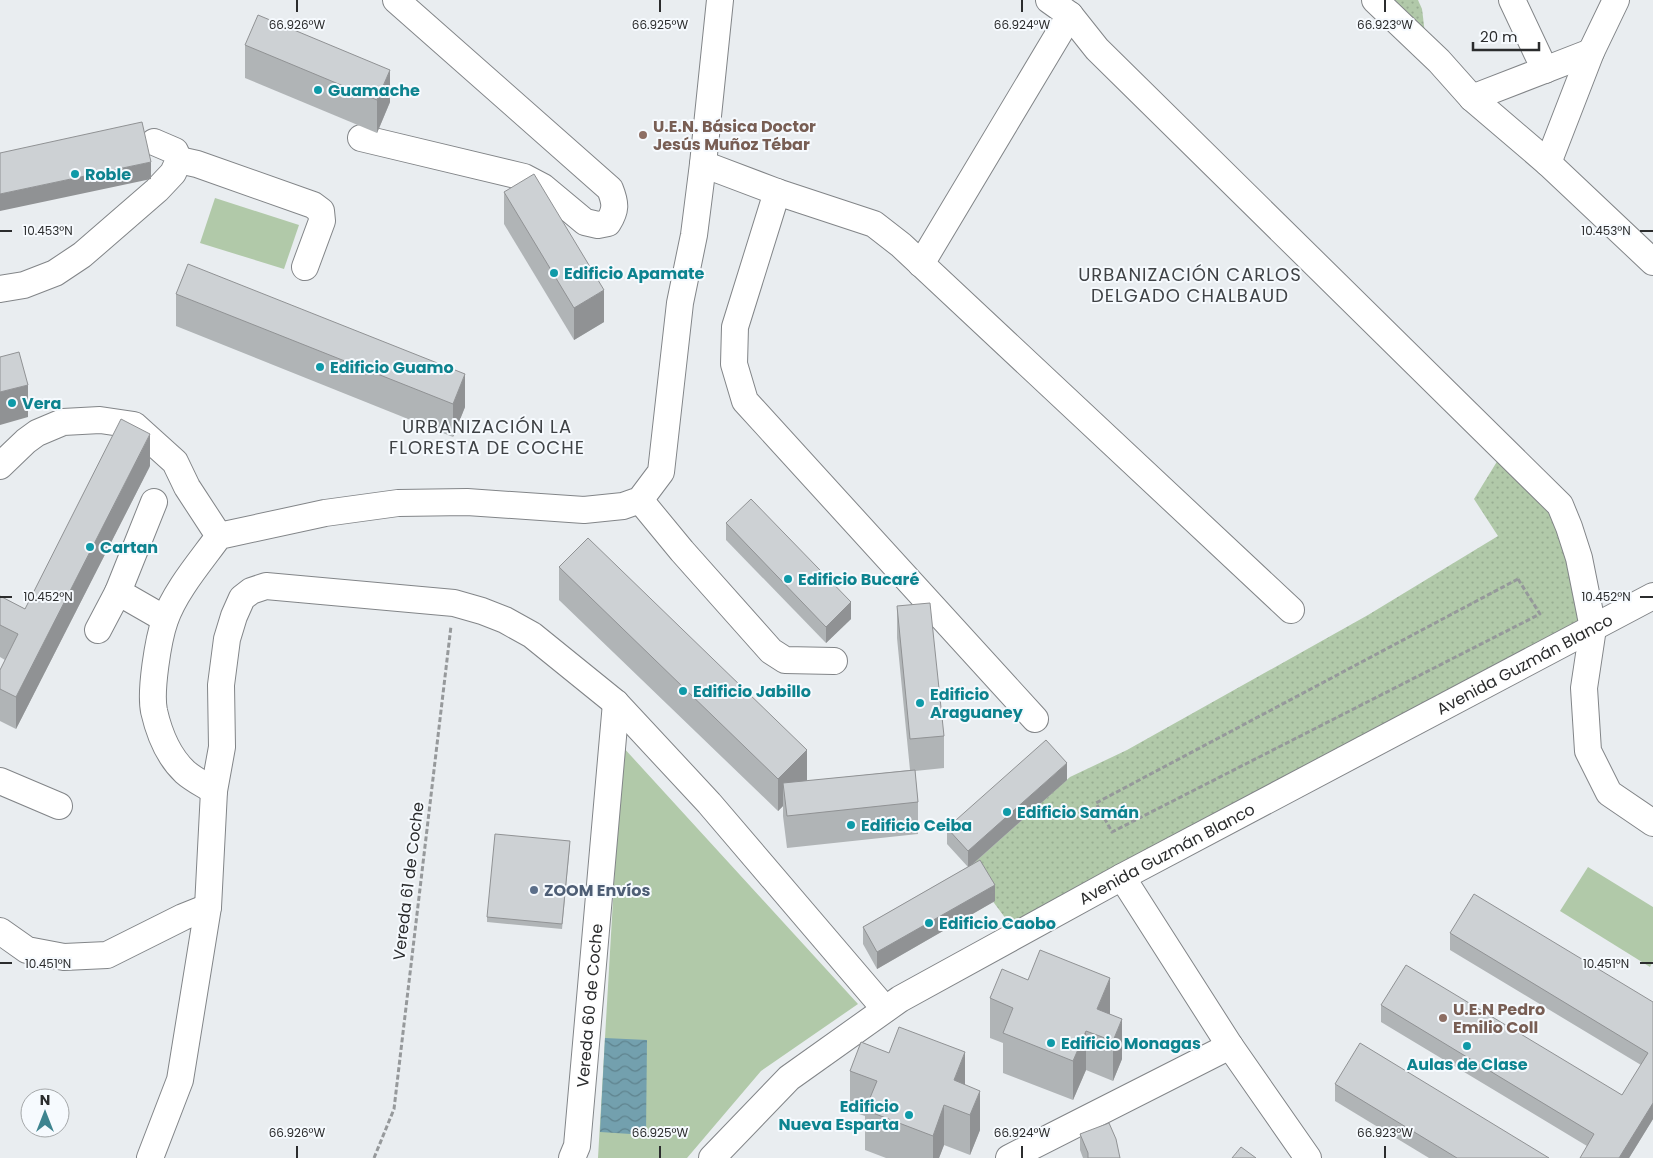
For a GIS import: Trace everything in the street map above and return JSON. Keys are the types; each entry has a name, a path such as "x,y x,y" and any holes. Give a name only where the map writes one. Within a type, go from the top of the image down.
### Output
{"street":[{"path":"361,138 524,177 543,187 585,222 598,225 608,223 614,212 613,198 610,190 396,0"},
{"path":"214,791 186,773 173,758 163,737 154,710 156,662 165,619 179,593 219,536 325,513 398,503 467,502 584,510 623,506 640,500 661,472 680,303 694,234 703,164 720,0"},
{"path":"1375,0 1439,61 1472,98 1548,163 1653,262"},
{"path":"1512,0 1545,70"},
{"path":"1548,163 1591,52 1616,0"},
{"path":"921,264 1059,7 1097,49 1560,505 1579,558 1593,628 1584,688 1588,750 1609,793 1653,823"},
{"path":"1472,98 1591,52"},
{"path":"0,289 24,285 55,273 82,255 157,190 173,173 179,160 175,151 154,142"},
{"path":"179,160 197,164 313,205 321,211 322,221 305,268"},
{"path":"703,164 777,192 874,224 901,245 1291,610"},
{"path":"777,192 735,327 734,364 746,401 1035,719"},
{"path":"0,466 37,433 63,422 100,420 134,425 175,462 187,487 219,536"},
{"path":"640,500 682,551 771,651 785,660 834,661"},
{"path":"98,630 118,592 154,502"},
{"path":"150,1158 180,1080 208,907 214,791 222,747 221,685 224,661 234,616 242,598 251,591 266,586 454,603 505,620 532,635 616,703 709,802 885,1009"},
{"path":"118,592 165,619"},
{"name":"Avenida Guzmán Blanco","path":"712,1158 789,1078 900,999 1122,877 1653,596"},
{"name":"Vereda 60 de Coche","path":"572,1158 578,1136 616,703"},
{"path":"0,781 59,806"},
{"path":"1122,877 1230,1046 1308,1158"},
{"path":"0,931 27,950 64,957 107,954 208,907"},
{"path":"1009,1158 1230,1046"}],"path":[{"path":"1518,579 1540,614 1112,832 1096,803 1518,579"},
{"name":"Vereda 61 de Coche","path":"374,1158 394,1109 454,603"}],"green space":[{"path":"1375,0 1418,0 1422,9 1427,50"},
{"path":"215,198 299,225 284,269 200,243"},
{"path":"1501,455 1558,514 1584,628 1012,927 968,868 1070,777 1127,750 1368,615 1498,536 1474,499"},
{"path":"622,746 858,1004 761,1071 687,1158 598,1158"},
{"path":"1588,867 1653,907 1653,961 1650,967 1560,911"}],"water":[{"path":"605,1038 647,1040 646,1135 600,1132"}],"building":[{"path":"258,15 390,70 377,100 245,45"},
{"path":"142,122 151,162 0,194 0,153"},
{"path":"534,174 604,290 574,308 504,192"},
{"path":"188,264 465,374 453,404 176,294"},
{"path":"19,352 28,385 0,392 0,357"},
{"path":"121,419 150,434 16,697 0,689 0,670 18,634 0,625 0,596 25,609"},
{"name":"Edificio Bucaré","path":"751,499 851,602 826,627 726,523"},
{"path":"588,538 807,750 778,779 559,567"},
{"name":"Edificio Araguaney","path":"930,603 944,736 910,739 897,606"},
{"path":"1046,740 1067,763 968,851 947,828"},
{"path":"915,770 918,802 787,816 783,783"},
{"path":"495,834 570,841 562,924 487,917"},
{"path":"980,860 995,885 877,952 863,927"},
{"name":"Aulas de Clase","path":"1474,894 1653,1002 1653,1103 1619,1158 1580,1158 1594,1134 1381,1005 1406,965 1622,1095 1648,1053 1450,933"},
{"path":"1040,950 1110,978 1097,1009 1122,1019 1113,1041 1086,1031 1073,1061 1003,1033 1013,1008 990,998 1002,969 1028,980"},
{"path":"899,1027 965,1052 954,1080 980,1091 970,1115 944,1105 933,1136 865,1110 877,1081 850,1071 861,1042 889,1053"},
{"name":"Aulas de Clase","path":"1360,1043 1549,1158 1457,1158 1335,1084"},
{"path":"1109,1123 1116,1139 1120,1158 1088,1158 1088,1153 1080,1134"},
{"path":"1241,1147 1256,1158 1232,1158"}],"place":[{"name":"Guamache","path":"318,90"},
{"name":"U.E.N. Básica Doctor Jesús Muñoz Tébar","path":"643,135"},
{"name":"Roble","path":"75,174"},
{"name":"Edificio Apamate","path":"554,273"},
{"name":"Edificio Guamo","path":"320,367"},
{"name":"Vera","path":"12,403"},
{"name":"Cartan","path":"90,547"},
{"name":"Edificio Bucaré","path":"788,579"},
{"name":"Edificio Jabillo","path":"683,691"},
{"name":"Edificio Araguaney","path":"920,703"},
{"name":"Edificio Samán","path":"1007,812"},
{"name":"Edificio Ceiba","path":"851,825"},
{"name":"ZOOM Envíos","path":"534,890"},
{"name":"Edificio Caobo","path":"929,923"},
{"name":"U.E.N Pedro Emilio Coll","path":"1443,1018"},
{"name":"Edificio Monagas","path":"1051,1043"},
{"name":"Aulas de Clase","path":"1467,1046"},
{"name":"Edificio Nueva Esparta","path":"909,1115"}],"district":[{"name":"URBANIZACIÓN CARLOS DELGADO CHALBAUD","path":"1190,285"},
{"name":"URBANIZACIÓN LA FLORESTA DE COCHE","path":"487,437"}]}
